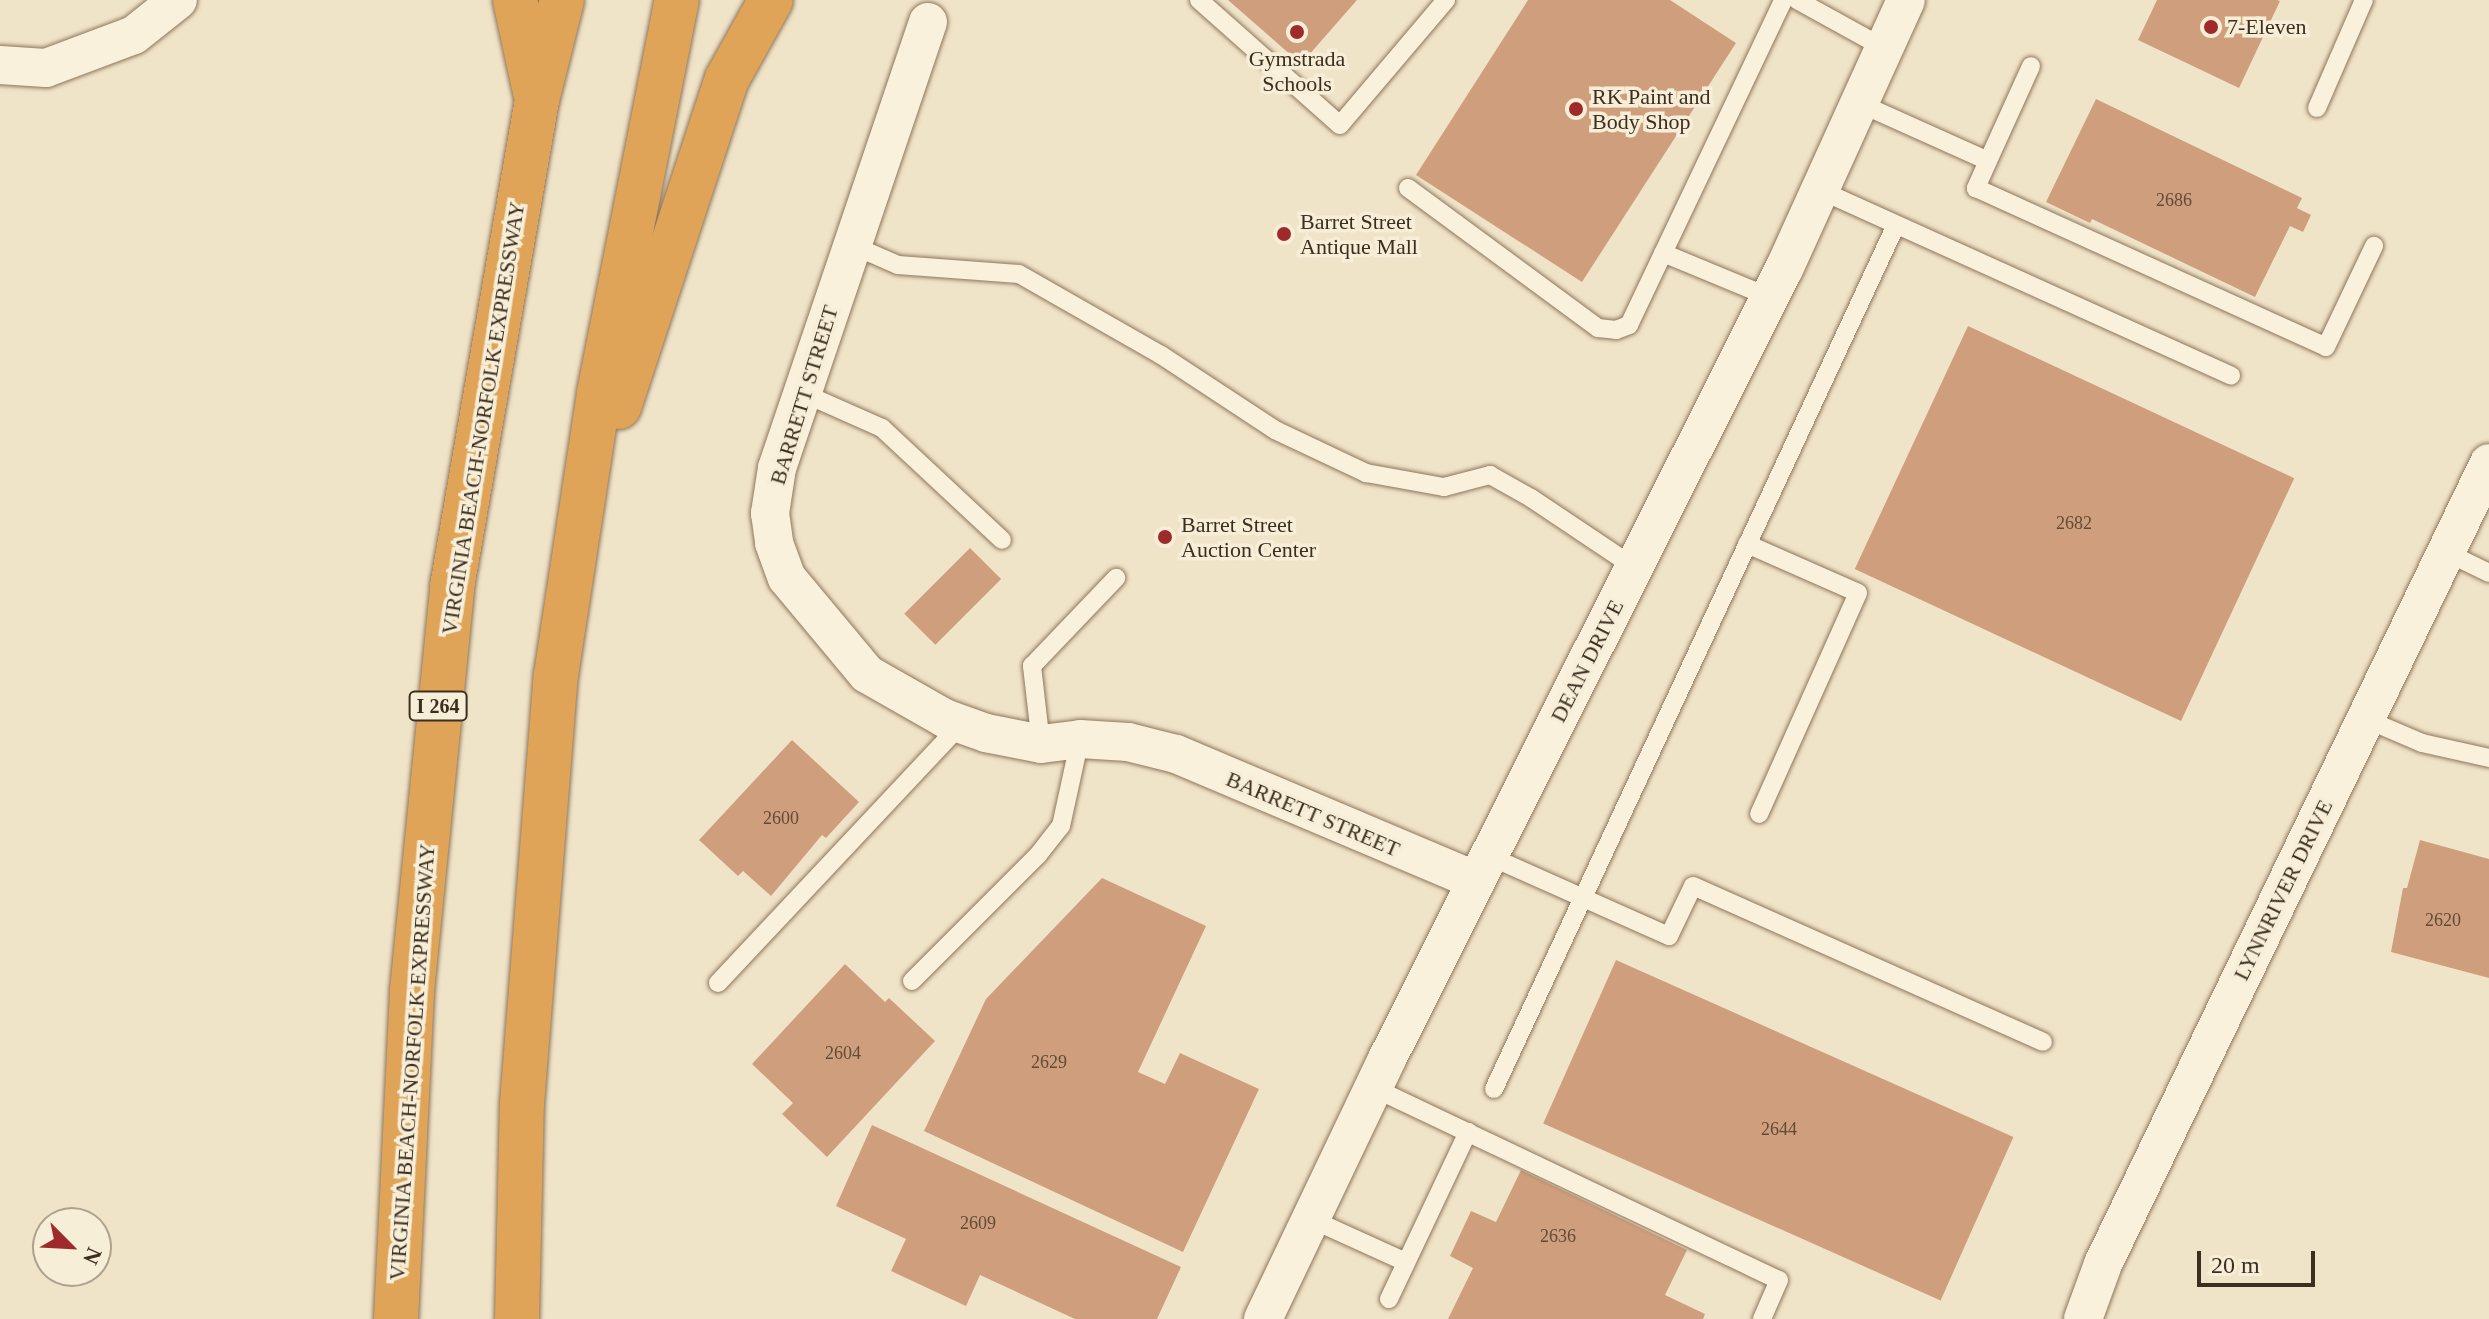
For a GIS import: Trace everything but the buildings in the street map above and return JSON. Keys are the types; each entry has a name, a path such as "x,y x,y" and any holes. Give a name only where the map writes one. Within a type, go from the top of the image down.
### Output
{"highway":[{"path":"515,0 537,100"},
{"name":"VIRGINIA BEACH-NORFOLK EXPRESSWAY","path":"396,1319 412,991 452,587 537,100 562,0"},
{"path":"517,1319 522,1104 556,675 604,363 677,0"},
{"path":"575,542 727,79 771,0"}],"street":[{"name":"DEAN DRIVE","path":"1263,1319 1374,1088 1769,297 1906,0"},
{"path":"0,65 46,68 134,35 167,3"},
{"name":"BARRETT STREET","path":"929,11 777,468 770,513 774,543 787,578 867,674 895,693 961,724 1041,744 1080,739 1128,742 1176,754 1483,869"},
{"name":"LYNNRIVER DRIVE","path":"2083,1319 2103,1264 2489,463"}],"lane":[{"path":"1199,0 1340,125 1446,0"},
{"path":"1408,188 1598,328 1616,330 1629,325 1783,0"},
{"path":"1797,0 1884,48"},
{"path":"2317,108 2364,0"},
{"path":"2031,66 1976,188 2326,347 2374,246"},
{"path":"1859,103 1988,161"},
{"path":"1820,190 2231,376"},
{"path":"1494,1089 1896,225"},
{"path":"852,245 898,265 1019,274 1161,355 1275,430 1366,473 1444,487 1490,475 1634,567"},
{"path":"1663,253 1769,297"},
{"path":"803,393 882,428 1002,540"},
{"path":"1747,544 1858,593 1759,814"},
{"path":"2446,552 2489,573"},
{"path":"1041,744 1032,666 1116,578"},
{"path":"2366,719 2422,743 2489,758"},
{"path":"718,983 961,724"},
{"path":"912,981 1038,855 1061,826 1080,739"},
{"path":"1483,869 1584,897 1669,936 1693,886 2043,1042"},
{"path":"1374,1088 1779,1280 1762,1319"},
{"path":"1389,1299 1468,1132"},
{"path":"1311,1219 1406,1262"}],"place":[{"name":"7-Eleven","path":"2211,27"},
{"name":"Gymstrada Schools","path":"1297,32"},
{"name":"RK Paint and Body Shop","path":"1576,109"},
{"name":"Barret Street Antique Mall","path":"1284,234"},
{"name":"Barret Street Auction Center","path":"1165,537"}]}
